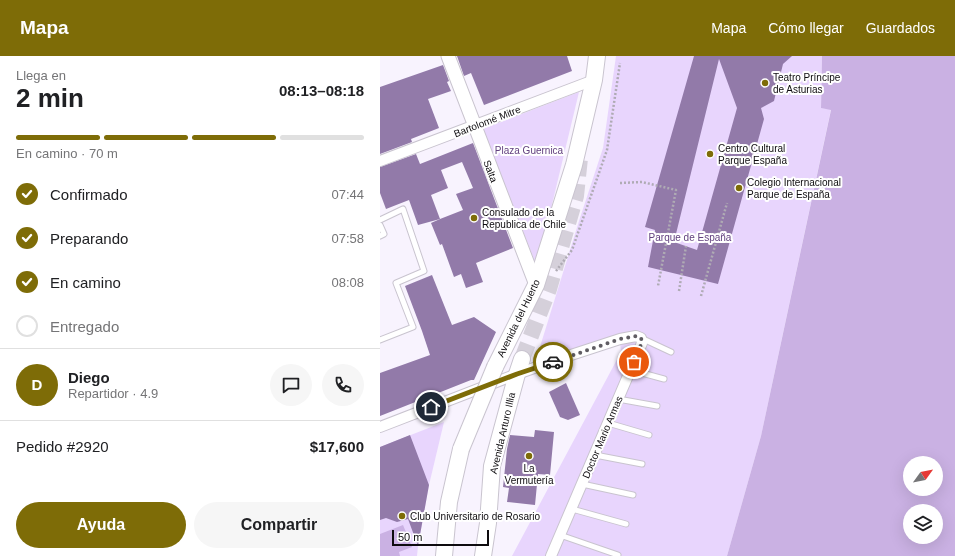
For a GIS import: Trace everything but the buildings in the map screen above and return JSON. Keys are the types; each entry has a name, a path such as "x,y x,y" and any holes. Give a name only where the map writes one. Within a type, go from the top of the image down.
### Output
{"main road":[{"name":"Avenida del Huerto","path":"444,556 449,502 461,448 495,367 536,285 574,165 594,80 597,56"},
{"name":"Avenida Arturo Illia","path":"483,556 488,523 492,466 522,359"}],"street":[{"name":"Salta","path":"448,56 536,285"},
{"name":"Bartolomé Mitre","path":"380,161 594,80"},
{"path":"380,427 517,374 620,339 636,336 641,338"},
{"name":"Doctor Mario Armas","path":"551,556 631,370 642,342 641,338"}],"lane":[{"path":"380,220 403,209 424,271 396,283 413,327 380,340"},
{"path":"380,225 384,234 380,236"},
{"path":"641,338 671,352"},
{"path":"631,370 664,379"},
{"path":"618,399 657,406"},
{"path":"608,423 649,435"},
{"path":"594,455 642,464"},
{"path":"582,484 634,495"},
{"path":"572,509 626,524"},
{"path":"560,535 618,555"}],"path":[{"path":"555,272 572,250 608,150 620,63"},
{"path":"620,183 642,182 676,190 658,286"},
{"path":"701,296 726,203"},
{"path":"679,291 686,246"}],"green space":[{"name":"Parque de España","path":"616,56 822,56 821,108 831,109 761,436 727,556 512,556 621,352 619,333 618,335 537,362 541,350 539,350 603,148"},
{"name":"Plaza Guernica","path":"579,92 537,267 483,129"},
{"name":"Club Universitario de Rosario","path":"444,422 429,485 417,556 380,556 380,447"}],"shaded area":[{"path":"822,56 955,56 955,556 727,556 761,436 831,110 821,108"},
{"path":"403,525 412,547 399,552 400,556 380,556 380,534"}],"tunnel":[{"path":"522,359 549,289 576,196 580,158"}],"way so far":[{"path":"553,362 620,339 636,336 641,338 642,342 634,362"}],"place":[{"name":"Teatro Príncipe de Asturias","path":"765,83"},
{"name":"Centro Cultural Parque España","path":"710,154"},
{"name":"Colegio Internacional Parque de España","path":"739,188"},
{"name":"Consulado de la Republica de Chile","path":"474,218"},
{"name":"La Vermutería","path":"529,456"},
{"name":"Club Universitario de Rosario","path":"402,516"}],"route":[{"path":"431,407 553,362"}]}
